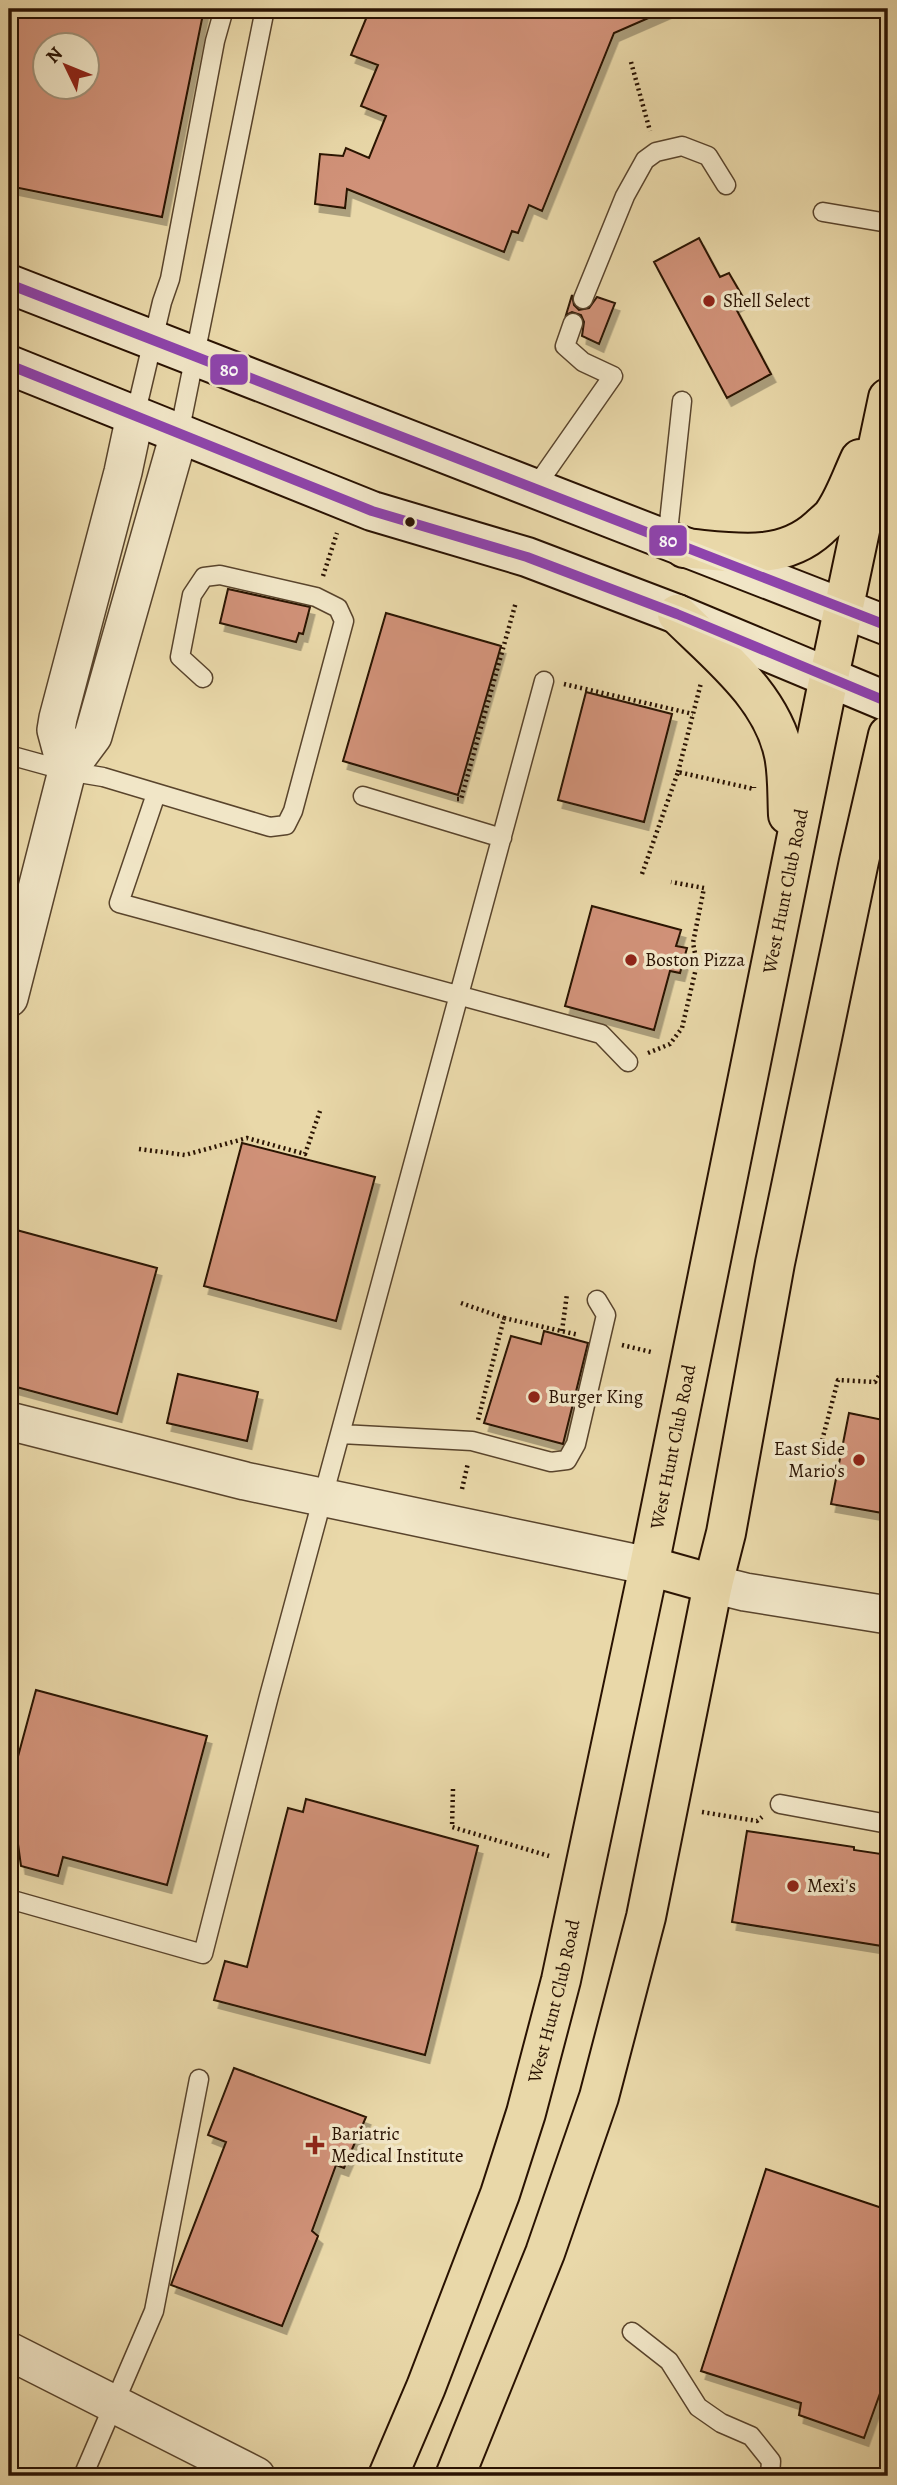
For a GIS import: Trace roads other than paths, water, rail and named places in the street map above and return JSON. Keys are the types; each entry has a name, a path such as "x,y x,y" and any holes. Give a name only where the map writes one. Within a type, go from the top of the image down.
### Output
{"main road":[{"path":"9,284 888,626"},
{"path":"9,365 372,511 527,557 677,614 888,702"},
{"path":"676,544 745,554 769,553 796,545 816,531 834,513 888,400"},
{"name":"West Hunt Club Road","path":"388,2476 426,2387 500,2194 526,2113 561,1980 649,1566 829,677 888,400"},
{"path":"677,614 744,681 777,731 784,756 792,864"},
{"path":"455,2476 545,2253 599,2096 646,1917 713,1584 726,1533 775,1263 859,860 888,735"},
{"path":"859,860 888,827"},
{"path":"649,1566 713,1584"}],"street":[{"path":"67,771 56,730 58,718 123,472 135,416"},
{"path":"9,998 67,771 93,736 179,434"},
{"path":"9,1421 245,1481 649,1566"},
{"path":"713,1584 746,1592 888,1615"},
{"path":"9,2351 256,2476"}],"lane":[{"path":"135,416 170,279 215,41 224,9"},
{"path":"179,434 265,9"},
{"path":"583,299 625,196 645,160 656,152 682,146 708,156 726,185"},
{"path":"823,212 888,223"},
{"path":"534,489 613,376 583,362 565,346 573,323"},
{"path":"676,544 682,401"},
{"path":"9,755 67,771 103,777 270,827 286,825 293,811 344,621 338,608 316,597 220,575 204,577 192,595 180,657 203,678"},
{"path":"9,1899 203,1955 269,1696 544,681"},
{"path":"156,794 119,903 601,1034 628,1062"},
{"path":"363,796 502,838"},
{"path":"341,1434 472,1441 551,1462 567,1460 576,1444 606,1315 597,1300"},
{"path":"780,1804 888,1824"},
{"path":"83,2476 154,2311 199,2079"},
{"path":"632,2332 669,2361 698,2407 721,2423 751,2436 771,2461 770,2476"}],"place":[{"name":"Shell Select","path":"709,301"},
{"name":"Boston Pizza","path":"631,960"},
{"name":"Burger King","path":"534,1397"},
{"name":"East Side Mario's","path":"859,1460"},
{"name":"Mexi's","path":"793,1886"},
{"name":"Bariatric Medical Institute","path":"315,2145"}]}
